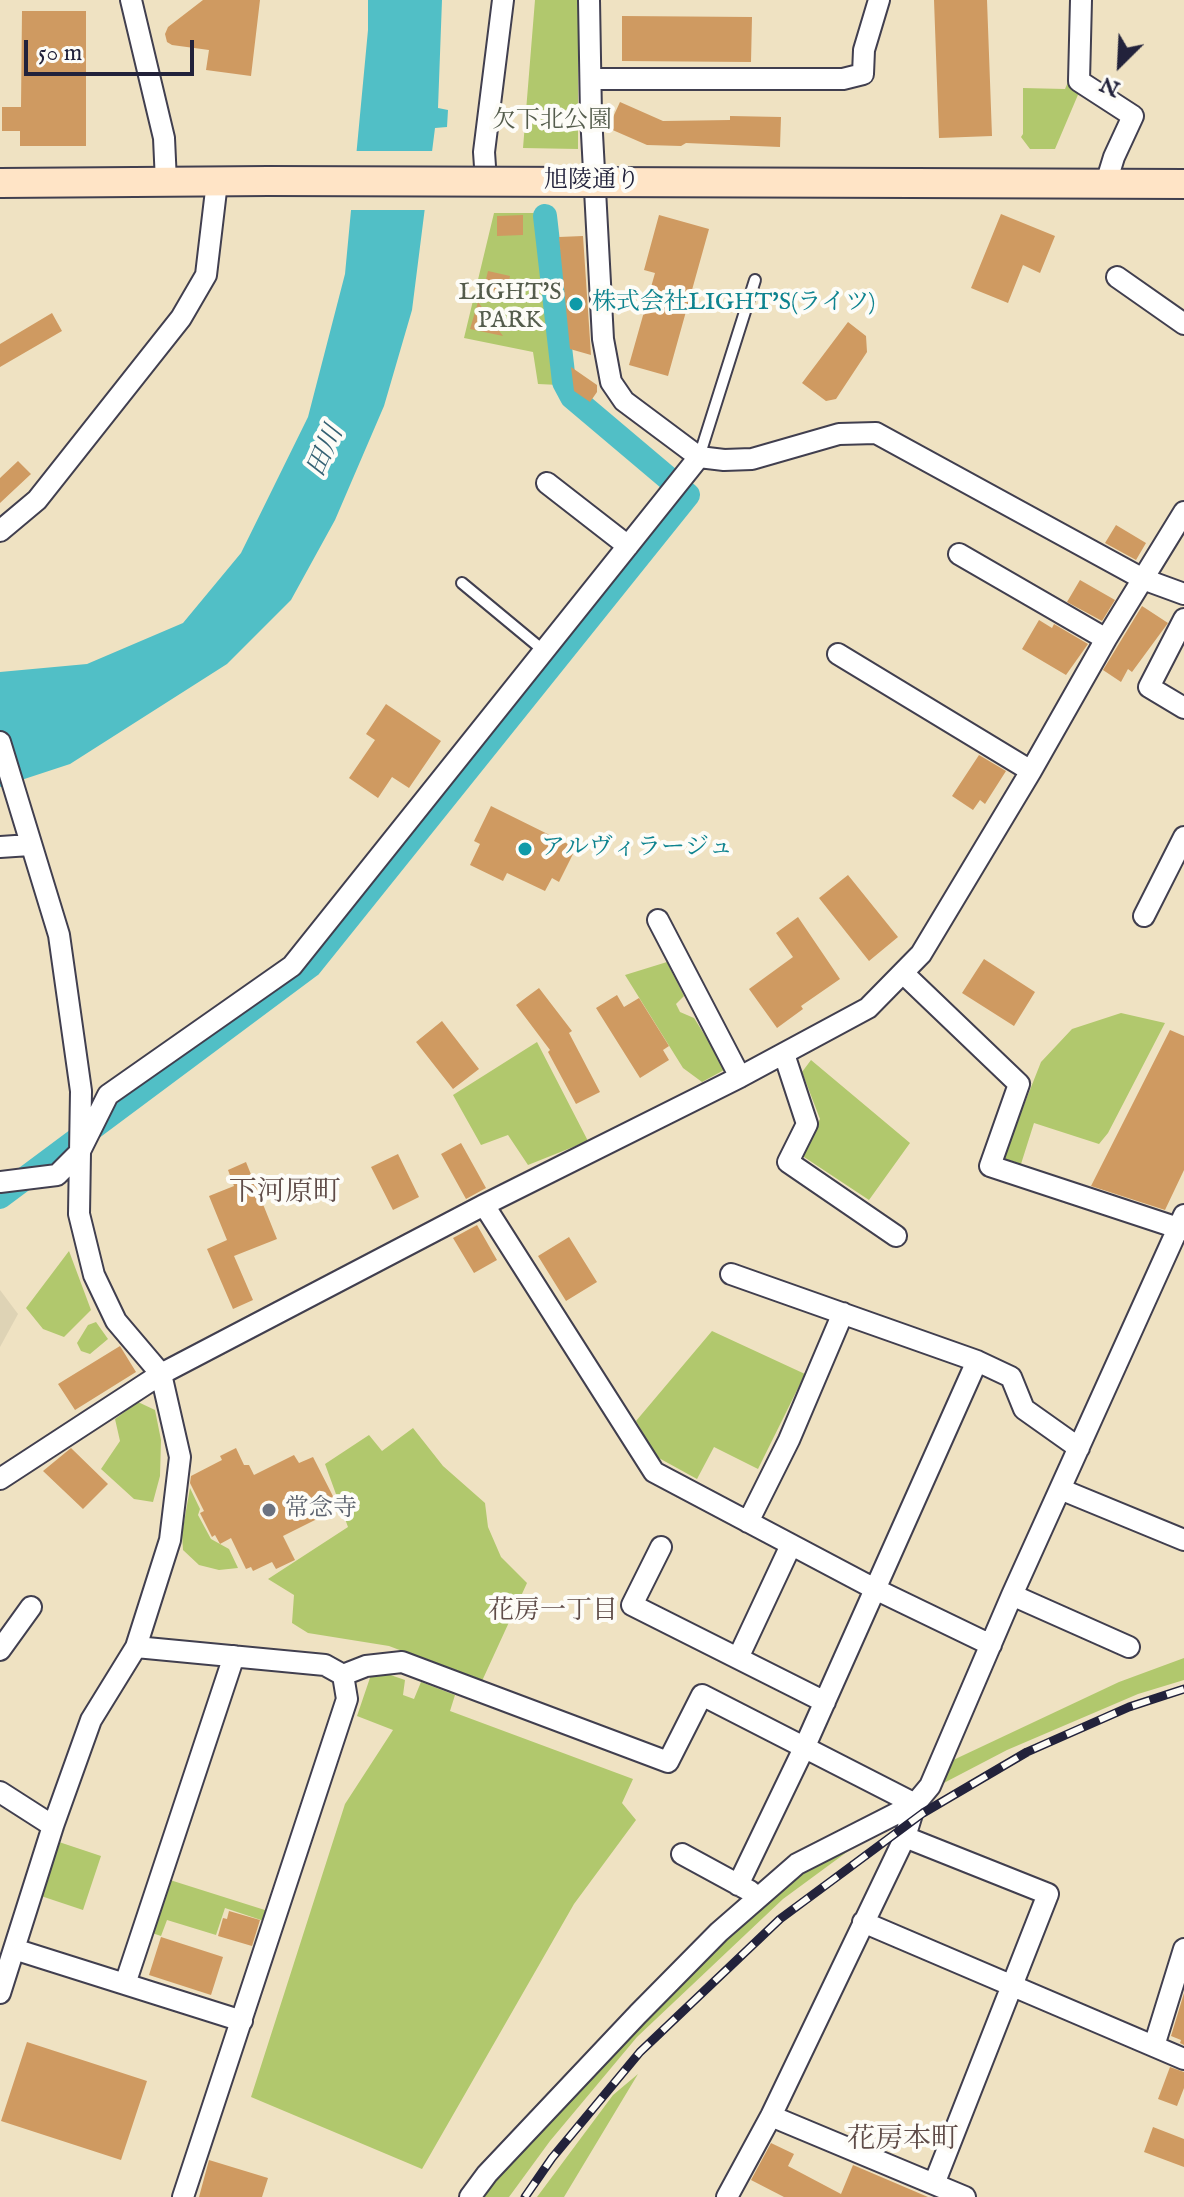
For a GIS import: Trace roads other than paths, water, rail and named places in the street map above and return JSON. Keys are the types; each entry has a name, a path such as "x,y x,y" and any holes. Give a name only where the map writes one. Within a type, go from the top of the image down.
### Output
{"street":[{"path":"131,0 164,138 166,182"},
{"path":"486,181 484,152 503,0"},
{"path":"589,0 603,334 611,382 624,401 699,457 752,459 839,434 876,433 1143,579 1184,594"},
{"path":"591,79 843,79 863,74 864,50 879,0"},
{"path":"1081,0 1079,81 1133,116 1106,183"},
{"name":"旭陵通り","path":"0,183 486,181 1184,184"},
{"path":"0,531 37,500 181,318 206,275 217,182"},
{"path":"1117,277 1184,324"},
{"path":"0,1182 57,1175 79,1153 108,1095 292,966 699,457"},
{"path":"547,483 628,546"},
{"path":"0,1479 161,1374 484,1205 740,1077 868,1008 921,954 1184,512"},
{"path":"959,554 1106,639"},
{"path":"1184,619 1149,687 1184,708"},
{"path":"838,654 1031,771"},
{"path":"0,742 59,935 81,1091 79,1214 94,1275 116,1321 161,1374 180,1457 170,1540 136,1647 91,1720 53,1826 1,1989"},
{"path":"1144,916 1184,837"},
{"path":"0,847 30,845"},
{"path":"658,920 740,1077"},
{"path":"727,2197 771,2116 905,1837 915,1804 930,1786 1012,1595 1182,1224 990,1166 1019,1084 903,973"},
{"path":"784,1054 807,1124 788,1162 896,1236"},
{"path":"484,1205 654,1472 875,1589 991,1645"},
{"path":"731,1274 977,1361 1011,1377 1024,1409 1079,1448"},
{"path":"748,1522 789,1440 843,1313"},
{"path":"738,1885 805,1746 977,1361"},
{"path":"1060,1489 1184,1540"},
{"path":"738,1658 791,1545"},
{"path":"661,1547 632,1605 825,1702"},
{"path":"1012,1595 1129,1647"},
{"path":"0,1650 31,1607"},
{"path":"136,1647 325,1665 343,1675"},
{"path":"125,1984 234,1656"},
{"path":"343,1675 366,1666 402,1662 668,1762 702,1695 915,1804"},
{"path":"183,2197 347,1699 343,1675"},
{"path":"0,1792 53,1826"},
{"path":"470,2197 487,2174 719,1932 797,1864 915,1804"},
{"path":"905,1837 1048,1894 934,2184"},
{"path":"682,1854 760,1897"},
{"path":"863,1922 1184,2059"},
{"path":"14,1949 242,2021"},
{"path":"1154,2046 1184,1949"},
{"path":"771,2116 965,2197"}],"lane":[{"path":"699,457 755,280"},
{"path":"462,583 544,651"}],"water":[{"name":"田川","path":"368,0 442,0 438,108 448,110 447,127 435,128 412,310 384,406 335,520 291,600 227,664 70,764 0,787 0,672 87,664 183,623 241,553 308,417 345,274 368,30"}],"waterway":[{"path":"0,1197 310,966 688,495 572,397 564,382 545,216"}],"railway":[{"path":"525,2197 552,2158 640,2052 780,1919 923,1813 1027,1752 1129,1707 1184,1689"}],"place":[{"name":"株式会社LIGHT'S(ライツ)","path":"576,304"},
{"name":"アルヴィラージュ","path":"525,849"},
{"name":"常念寺","path":"269,1510"}],"district":[{"name":"下河原町","path":"285,1194"},
{"name":"花房一丁目","path":"553,1613"},
{"name":"花房本町","path":"903,2141"}],"park label":[{"name":"欠下北公園","path":"552,122"},
{"name":"LIGHT'S PARK","path":"510,308"}]}
